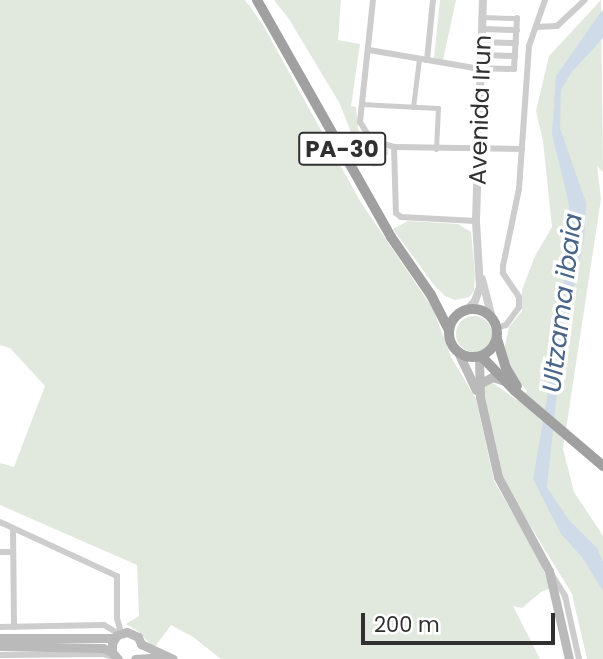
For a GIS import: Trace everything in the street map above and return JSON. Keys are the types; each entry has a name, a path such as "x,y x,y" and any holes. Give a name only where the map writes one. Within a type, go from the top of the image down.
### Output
{"highway":[{"name":"PA-30","path":"257,0 391,237 431,295 449,330 450,342 458,352"},
{"name":"PA-30","path":"431,295 463,311 476,309 495,328"},
{"path":"449,330 463,311"},
{"path":"480,357 491,350 495,328"},
{"path":"495,328 506,369 528,401"},
{"path":"458,352 480,357 603,466"}],"main road":[{"path":"458,352 480,397"},
{"path":"480,357 480,397 498,477 549,572 569,659"},
{"path":"479,384 492,377 505,381"},
{"path":"0,638 132,633 141,644 170,658"},
{"path":"0,646 103,648 116,657 118,635"},
{"path":"141,644 135,659 170,658"}],"street":[{"path":"373,0 360,122 372,141 394,147 522,149"},
{"path":"427,61 433,0"},
{"name":"Avenida Irun","path":"480,273 476,221 483,0"},
{"path":"480,273 495,328 506,325 519,307 519,297 503,273 503,266 519,189 529,46 545,0"},
{"path":"537,27 557,26 585,0"},
{"path":"369,50 418,61 482,69 514,69 517,18 483,17"},
{"path":"483,29 517,30"},
{"path":"483,42 516,43"},
{"path":"482,55 515,56"},
{"path":"413,107 418,61"},
{"path":"361,104 438,108 436,146"},
{"path":"394,147 396,213 401,217 476,221"},
{"path":"463,311 478,294 480,273"},
{"path":"0,522 117,576 118,635"},
{"path":"13,528 14,627"},
{"path":"0,552 12,552"},
{"path":"549,572 565,596 579,659"},
{"path":"0,627 104,625 118,635"},
{"path":"0,655 12,657 103,654 116,657"}],"shaded area":[{"path":"0,0 245,0 263,25 360,201 433,309 451,357 476,399 494,481 537,555 551,588 541,592 522,608 513,606 540,659 221,659 193,637 171,625 154,648 138,631 126,624 139,616 137,565 0,505 0,463 14,467 45,386 10,348 0,345"},
{"path":"274,0 341,0 338,40 360,44 351,106 356,107 358,129 363,139 374,146 388,149 388,155 381,155 380,165 373,167 355,143 340,104 289,19"},
{"path":"440,0 456,0 443,60 434,58"},
{"path":"601,0 603,172 597,166 601,199 563,449 574,492 603,536 603,659 587,659 572,594 504,483 482,387 486,383 493,383 517,400 527,391 508,367 504,350 509,327 522,311 522,290 535,256 552,227 543,141 536,111 549,56"},
{"path":"408,221 458,224 471,232 475,273 474,291 469,297 455,300 445,296 434,285 393,229"},
{"path":"474,316 487,321 492,334 487,347 474,352 461,347 456,334 461,321"}],"water":[{"name":"Ultzama ibaia","path":"603,9 603,38 571,73 561,90 560,128 586,203 584,241 563,335 547,487 569,520 597,548 603,562 603,591 582,557 561,534 533,479 547,398 553,339 571,243 569,204 552,134 556,76"}]}
